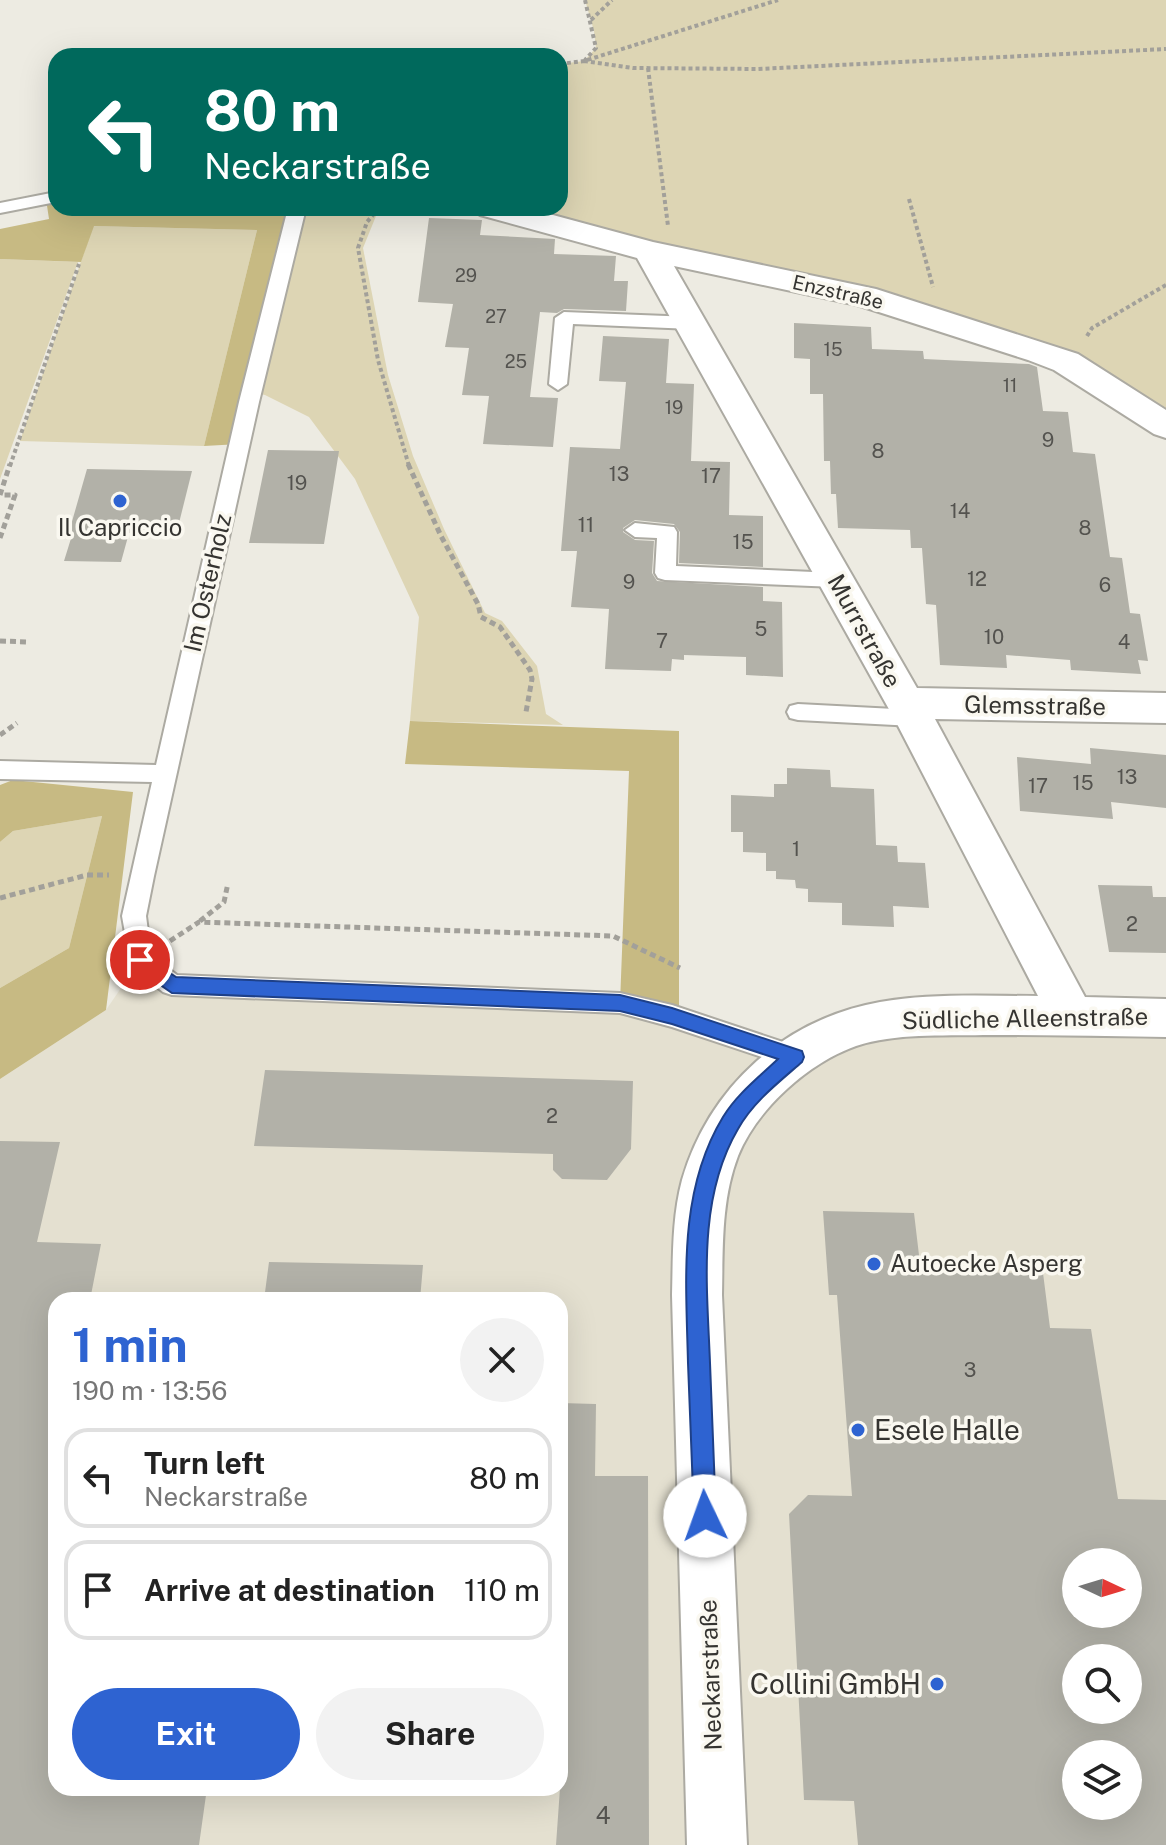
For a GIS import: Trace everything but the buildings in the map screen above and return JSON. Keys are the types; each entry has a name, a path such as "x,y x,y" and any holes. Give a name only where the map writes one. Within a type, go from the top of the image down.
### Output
{"street":[{"name":"Enzstraße","path":"521,216 660,253 864,296 942,321 1066,362 1166,426"},
{"name":"Murrstraße","path":"660,253 692,323 909,710 1071,1015"},
{"name":"Glemsstraße","path":"909,710 1166,708"},
{"name":"Südliche Alleenstraße","path":"795,1057 823,1039 881,1022 965,1016 1166,1018"},
{"name":"Neckarstraße","path":"717,1845 697,1295 699,1215 707,1178 731,1123 756,1091 795,1057"}],"lane":[{"path":"0,208 48,199"},
{"name":"Im Osterholz","path":"140,960 134,916 142,876 295,216"},
{"path":"558,384 564,318 692,323"},
{"path":"635,530 667,532 665,573 836,580"},
{"path":"798,712 909,710"},
{"path":"0,770 164,774"},
{"path":"140,960 172,985 620,1003 672,1016 795,1057"}],"path":[{"path":"584,61 596,48 585,0"},
{"path":"591,20 612,0"},
{"path":"568,63 584,61 778,0"},
{"path":"584,61 648,68 758,69 1166,49"},
{"path":"648,68 660,253"},
{"path":"909,199 942,321"},
{"path":"372,216 358,248 378,360 405,457 441,536 478,604 481,617 500,627 530,670 532,679 526,712"},
{"path":"0,538 15,495 0,495 16,440 79,264"},
{"path":"1066,362 1092,328 1166,285"},
{"path":"0,641 29,642"},
{"path":"0,735 17,723"},
{"path":"0,898 87,875 142,876"},
{"path":"140,960 224,902 228,883"},
{"path":"199,922 613,936 680,968"}],"shaded area":[{"path":"585,0 1166,0 1166,426 1066,362 535,216 568,216 568,63 584,61 596,48"},
{"path":"49,216 295,216 240,444 204,446 257,230 94,226 81,262 0,259 0,229 49,219"},
{"path":"295,216 376,216 363,248 388,375 413,456 485,613 502,621 537,666 546,714 563,725 410,721 419,617 355,479 309,417 265,395 252,392"},
{"path":"93,226 257,230 204,446 20,441"},
{"path":"0,259 78,262 0,479"},
{"path":"410,721 679,731 679,1018 620,1003 629,771 405,764"},
{"path":"13,780 133,792 106,1010 0,1079 0,988 69,948 102,816 13,831 0,842 0,785"},
{"path":"102,816 69,948 0,988 0,842 13,831"},
{"path":"140,960 172,985 609,1002 795,1056 823,1039 1166,1018 1166,1845 0,1845 0,1079 106,1010"}],"place":[{"name":"Il Capriccio","path":"120,501"},
{"name":"Autoecke Asperg","path":"874,1264"},
{"name":"Esele Halle","path":"858,1430"},
{"name":"Collini GmbH","path":"937,1684"}],"route":[{"path":"140,960 172,985 620,1003 672,1016 795,1057 756,1091 731,1123 707,1178 699,1215 697,1295 705,1516"}]}
